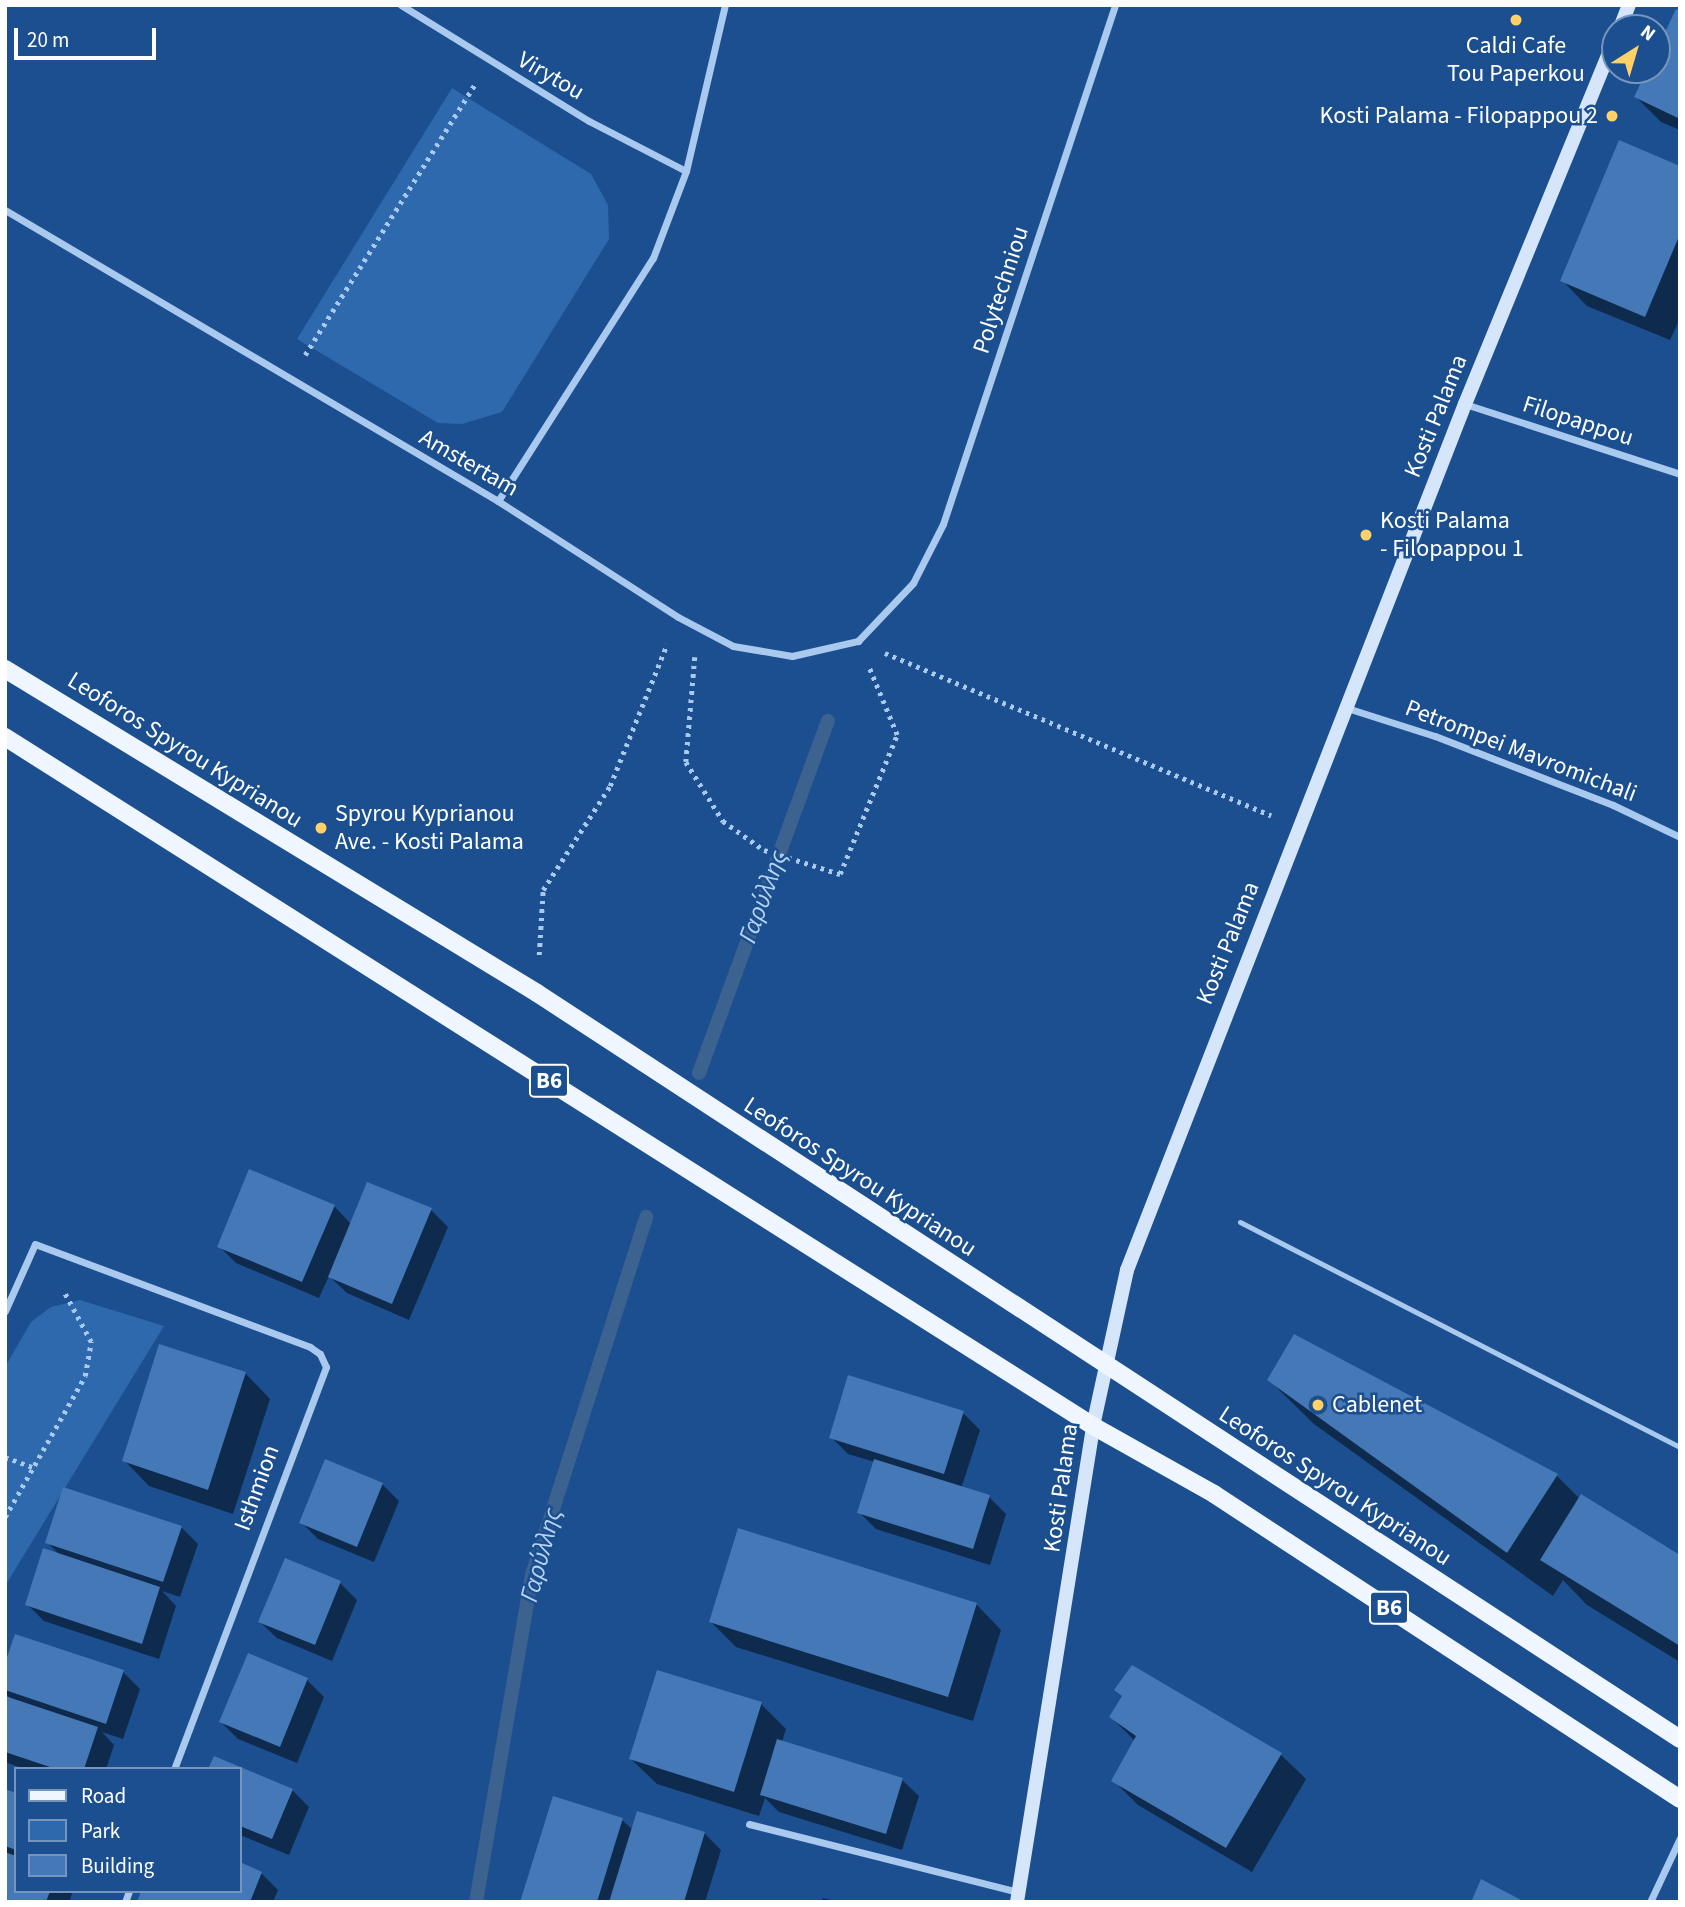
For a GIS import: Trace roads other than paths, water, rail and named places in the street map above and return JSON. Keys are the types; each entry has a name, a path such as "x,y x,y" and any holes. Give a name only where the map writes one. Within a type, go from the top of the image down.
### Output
{"main road":[{"name":"Leoforos Spyrou Kyprianou","path":"5,668 537,993 1106,1369 1680,1739"},
{"name":"B6","path":"5,737 1093,1426 1214,1494 1680,1799"}],"street":[{"name":"Virytou","path":"401,5 489,62 686,171"},
{"path":"498,501 653,258 686,171 725,5"},
{"name":"Polytechniou","path":"859,641 914,583 943,524 1115,5"},
{"name":"Kosti Palama","path":"1017,1897 1093,1426 1127,1270 1465,404 1601,73"},
{"name":"Amstertam","path":"5,210 498,501 678,617 733,646 792,656 859,641"},
{"name":"Filopappou","path":"1465,404 1680,474"},
{"name":"Petrompei Mavromichali","path":"1346,708 1461,746 1613,805 1680,837"},
{"name":"Isthmion","path":"5,1311 35,1244 310,1347 320,1354 326,1367 175,1767"},
{"path":"748,1824 1017,1897"},
{"path":"1650,1902 1680,1838"}],"lane":[{"path":"1240,1222 1680,1447"}],"waterway":[{"name":"Γαρύλλης","path":"699,1073 828,721"},
{"name":"Γαρύλλης","path":"476,1902 532,1575 646,1217"}],"place":[{"name":"Caldi Cafe Tou Paperkou","path":"1516,20"},
{"name":"Kosti Palama - Filopappou 2","path":"1612,116"},
{"name":"Kosti Palama - Filopappou 1","path":"1366,535"},
{"name":"Spyrou Kyprianou Ave. - Kosti Palama","path":"321,828"},
{"name":"Cablenet","path":"1318,1405"}]}
